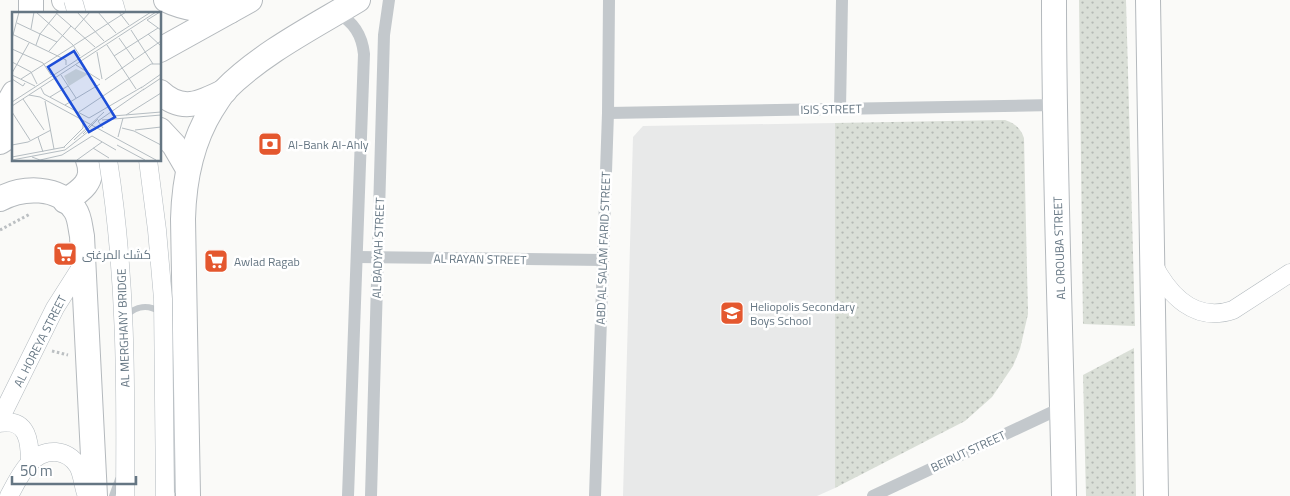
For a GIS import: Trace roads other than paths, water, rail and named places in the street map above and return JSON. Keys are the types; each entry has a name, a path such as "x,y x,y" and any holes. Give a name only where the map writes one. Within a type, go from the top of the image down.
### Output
{"highway":[{"path":"64,0 74,6 81,7 96,5 104,0"},
{"path":"166,0 200,10 240,5"},
{"path":"161,93 172,101 187,105 203,102 224,91 262,59 358,0"},
{"name":"AL OROUBA STREET","path":"1054,0 1054,105 1064,496"},
{"path":"1148,0 1156,496"},
{"path":"161,49 240,5"},
{"path":"188,496 183,198 188,169 202,127 224,91"},
{"path":"0,118 12,97"},
{"path":"161,131 174,145 188,169"},
{"path":"0,142 12,134"},
{"path":"66,201 82,191 86,186 91,173 88,161"},
{"path":"0,199 20,191 33,190 56,195 74,208 79,218 82,236 95,496"}],"main road":[{"name":"AL MERGHANY BRIDGE","path":"108,161 119,247 124,320 125,496"},
{"path":"148,161 157,230 163,315 165,496"},
{"path":"1152,261 1166,286 1173,294 1190,306 1206,313 1232,310 1290,274"},
{"name":"AL HOREYA STREET","path":"0,421 60,300 83,264"},
{"path":"0,421 20,426 25,432 29,439 30,463"},
{"path":"9,496 30,463 41,454 47,452 66,454 78,466 87,496"}],"street":[{"name":"AL BADYAH STREET","path":"371,496 384,35 389,0"},
{"name":"ABD AL SALAM FARID STREET","path":"595,496 608,112 609,0"},
{"path":"840,108 842,0"},
{"name":"AL BADYAH STREET","path":"337,13 348,20 356,30 362,41 364,54 348,496"},
{"name":"ISIS STREET","path":"608,112 1054,105"},
{"name":"AL RAYAN STREET","path":"357,257 603,260"},
{"name":"BEIRUT STREET","path":"873,496 1063,407"}],"lane":[{"path":"112,496 120,474 120,326 130,312 148,307 164,314 172,330 176,496"}],"place":[{"name":"Al-Bank Al-Ahly","path":"270,144"},
{"name":"كشك المرغنى","path":"65,254"},
{"name":"Awlad Ragab","path":"216,261"},
{"name":"Heliopolis Secondary Boys School","path":"732,313"}]}
